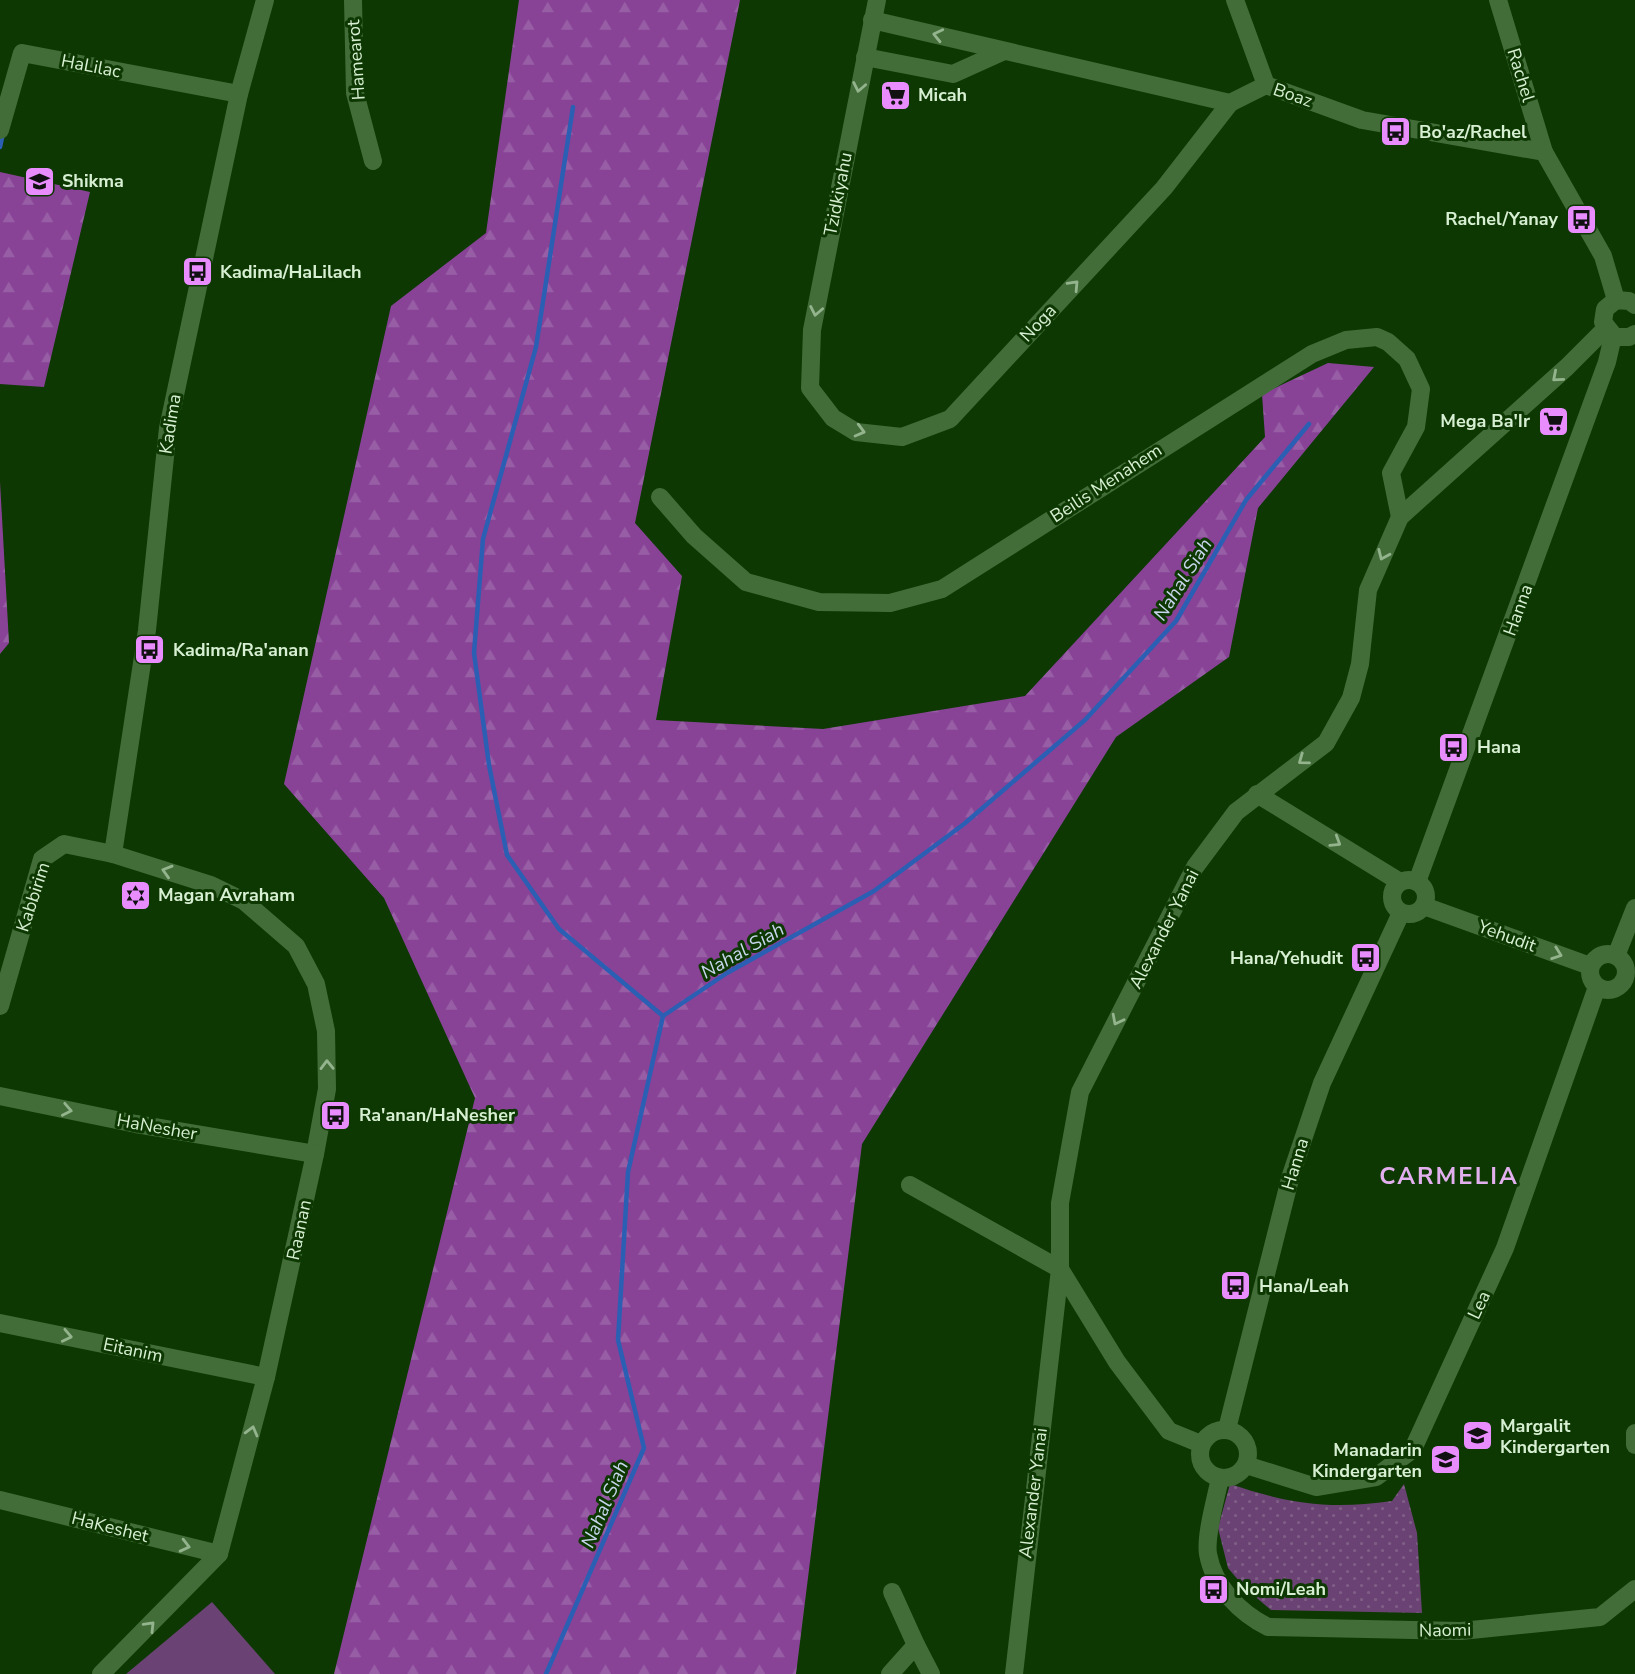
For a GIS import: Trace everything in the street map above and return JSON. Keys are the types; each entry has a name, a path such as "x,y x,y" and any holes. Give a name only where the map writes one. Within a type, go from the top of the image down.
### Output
{"street":[{"name":"Kadima","path":"113,854 147,630 167,428 239,94 265,0"},
{"name":"Hamearot","path":"353,0 355,93 373,161"},
{"name":"Tzidkiyahu","path":"810,388 812,330 877,0"},
{"path":"1235,0 1266,85"},
{"name":"Rachel","path":"1498,0 1544,152 1629,299"},
{"path":"872,20 1230,103"},
{"path":"865,57 953,74 1004,51"},
{"name":"HaLilac","path":"0,130 22,53 239,94"},
{"name":"Boaz","path":"1230,103 1266,85 1362,120 1544,152"},
{"name":"Noga","path":"810,388 833,418 856,432 902,437 950,419 1164,188 1230,103"},
{"path":"1623,336 1605,309 1629,299"},
{"name":"Alexander Yanai","path":"1014,1674 1060,1269 1060,1203 1080,1092 1195,867 1236,812 1326,743 1351,698 1360,664 1368,590 1400,517 1567,367 1623,336"},
{"name":"Hanna","path":"1409,882 1519,608 1607,362 1623,336"},
{"name":"Beilis Menahem","path":"660,497 694,536 746,582 819,603 890,603 942,589 1302,359 1346,340 1377,337 1388,342 1406,359 1421,389 1416,427 1391,473 1400,517"},
{"path":"1257,794 1425,890 1424,906 1412,914 1401,913 1392,901 1393,890 1409,882"},
{"name":"Kabbirim","path":"0,1006 42,859 64,844 113,854"},
{"name":"Raanan","path":"102,1674 219,1554 266,1377 327,1090 326,1031 316,984 296,946 244,901 211,885 113,854"},
{"name":"Yehudit","path":"1424,906 1590,966"},
{"path":"1626,966 1601,955 1590,966 1590,978 1597,987 1614,989 1623,981 1626,966 1635,908"},
{"name":"Hanna","path":"1227,1429 1291,1175 1322,1083 1401,913"},
{"name":"Lea","path":"1245,1465 1316,1487 1376,1478 1413,1449 1505,1248 1597,987"},
{"name":"HaNesher","path":"0,1097 136,1124 315,1153"},
{"path":"910,1185 1060,1269 1117,1362 1168,1431 1201,1444"},
{"name":"Eitanim","path":"0,1323 266,1377"},
{"path":"1227,1429 1245,1442 1248,1457 1235,1476 1220,1478 1202,1465 1201,1444 1212,1432 1227,1429"},
{"path":"1635,1433 1635,1445"},
{"name":"Naomi","path":"1220,1478 1207,1552 1216,1578 1248,1616 1268,1627 1461,1631 1600,1617 1635,1589"},
{"name":"HaKeshet","path":"0,1500 219,1554"},
{"path":"892,1592 931,1674"},
{"path":"890,1674 916,1645"}],"shaded area":[{"path":"1230,1484 1291,1501 1349,1505 1392,1501 1404,1484 1417,1533 1422,1613 1271,1610 1245,1588 1228,1568 1218,1528"},
{"path":"212,1602 275,1674 126,1674"}],"green space":[{"path":"519,0 740,0 635,523 682,576 656,720 823,729 1025,696 1265,437 1262,394 1328,363 1374,367 1258,508 1229,657 1116,737 862,1144 796,1674 334,1674 475,1098 384,898 284,784 391,306 486,233"},
{"path":"0,172 90,192 44,387 0,384"},
{"path":"0,482 9,643 0,654"}],"waterway":[{"path":"573,107 536,347 483,539 474,653 489,765 507,855 559,929 663,1016"},
{"path":"0,147 3,133"},
{"name":"Nahal Siah","path":"546,1674 644,1448 618,1340 628,1172 663,1016 727,973 874,891 964,824 1085,720 1176,621 1246,500 1309,424"}],"place":[{"name":"Micah","path":"895,95"},
{"name":"Bo'az/Rachel","path":"1396,132"},
{"name":"Shikma","path":"39,181"},
{"name":"Rachel/Yanay","path":"1581,219"},
{"name":"Kadima/HaLilach","path":"197,272"},
{"name":"Mega Ba'Ir","path":"1553,421"},
{"name":"Kadima/Ra'anan","path":"150,650"},
{"name":"Hana","path":"1454,747"},
{"name":"Magan Avraham","path":"135,895"},
{"name":"Hana/Yehudit","path":"1366,958"},
{"name":"Ra'anan/HaNesher","path":"336,1115"},
{"name":"Hana/Leah","path":"1236,1286"},
{"name":"Margalit Kindergarten","path":"1477,1436"},
{"name":"Manadarin Kindergarten","path":"1445,1460"},
{"name":"Nomi/Leah","path":"1213,1589"}],"district":[{"name":"CARMELIA","path":"1449,1176"}]}
